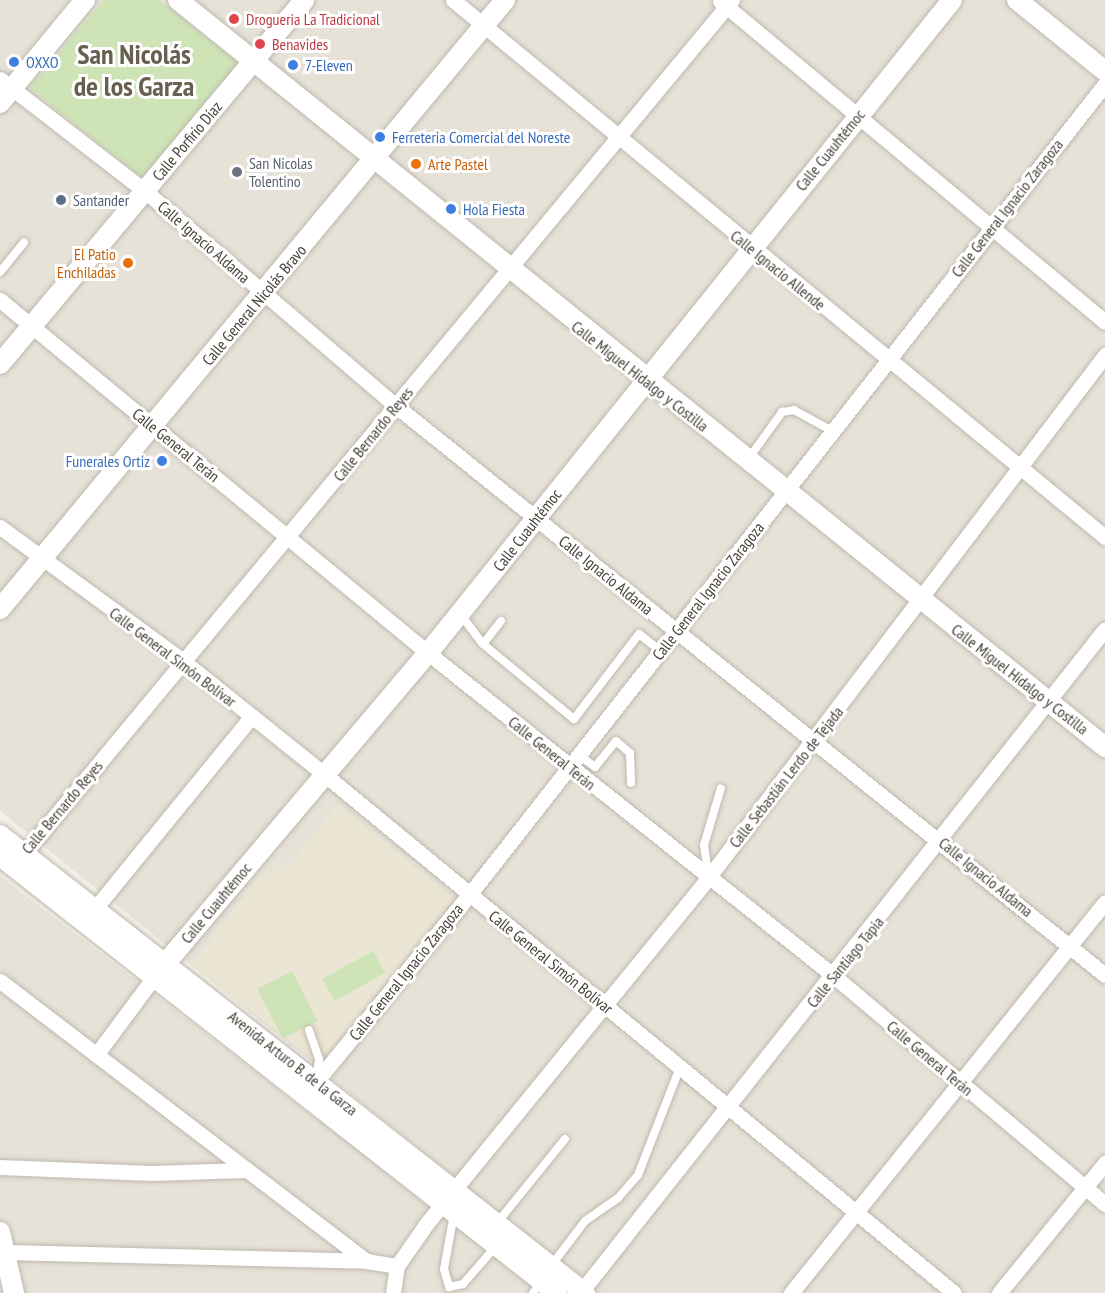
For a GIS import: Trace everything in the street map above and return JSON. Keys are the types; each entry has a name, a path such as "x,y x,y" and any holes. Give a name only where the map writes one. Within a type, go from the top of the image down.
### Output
{"street":[{"path":"4,90 85,0"},
{"name":"Calle Miguel Hidalgo y Costilla","path":"178,0 508,271 786,491 919,600 1050,700 1105,747"},
{"name":"Calle Porfirio Díaz","path":"0,364 304,0"},
{"name":"Calle Ignacio Allende","path":"453,0 616,137 1105,537"},
{"name":"Calle General Nicolás Bravo","path":"0,609 374,162 505,0"},
{"name":"Calle Cuauhtémoc","path":"96,1055 160,971 460,614 750,247 952,0"},
{"path":"1017,0 1105,71"},
{"path":"726,2 857,117 1105,322"},
{"name":"Calle Bernardo Reyes","path":"12,859 289,537 726,2"},
{"name":"Calle General Ignacio Zaragoza","path":"311,1088 575,761 1105,84"},
{"name":"Calle Ignacio Aldama","path":"4,90 145,191 396,406 676,631 816,739 1105,975"},
{"name":"Calle General Terán","path":"0,300 428,653 575,761 708,878 834,976 959,1084 1105,1204"},
{"name":"Calle Sebastián Lerdo de Tejada","path":"397,1266 708,878 816,739 1018,466 1105,355"},
{"name":"Calle General Simón Bolívar","path":"0,527 183,661 324,774 954,1293"},
{"name":"Calle Santiago Tapia","path":"582,1292 834,976 1105,629"},
{"path":"89,916 251,717"},
{"name":"Avenida Arturo B. de la Garza","path":"0,835 12,859 311,1088 451,1200 498,1244 546,1283 582,1292"},
{"path":"792,1293 1105,902"},
{"path":"0,981 366,1261"},
{"path":"999,1293 1105,1163"},
{"path":"0,1167 152,1173 245,1170"},
{"name":"Avenida Arturo B. de la Garza","path":"451,1200 497,1223 546,1283"},
{"path":"0,1232 14,1293"},
{"path":"5,1252 366,1261 397,1266 393,1293"}],"lane":[{"path":"0,272 24,242"},
{"path":"748,461 782,412 794,410 832,431"},
{"path":"460,614 483,644 574,719 639,634 661,651"},
{"path":"483,644 501,621"},
{"path":"575,761 595,767 616,741 630,753 631,783"},
{"path":"708,878 704,845 722,788"},
{"path":"309,1030 319,1059 311,1088"},
{"path":"546,1283 585,1221 618,1198 638,1175 680,1067"},
{"path":"497,1223 565,1139"},
{"path":"451,1200 444,1269 449,1287 463,1284 498,1244"}],"shaded area":[{"path":"0,0 1105,0 1105,1293 598,1293 0,811"},
{"path":"337,805 454,899 322,1066 192,965 257,879 292,862"},
{"path":"0,876 544,1293 0,1293"}],"green space":[{"path":"104,0 159,0 242,66 148,182 29,88"},
{"path":"373,951 385,973 334,1001 322,979"},
{"path":"292,971 317,1021 283,1039 257,989"}],"place":[{"name":"Drogueria La Tradicional","path":"234,19"},
{"name":"Benavides","path":"260,44"},
{"name":"OXXO","path":"14,62"},
{"name":"7-Eleven","path":"293,65"},
{"name":"Ferreteria Comercial del Noreste","path":"380,137"},
{"name":"Arte Pastel","path":"416,164"},
{"name":"San Nicolas Tolentino","path":"237,172"},
{"name":"Santander","path":"61,200"},
{"name":"Hola Fiesta","path":"451,209"},
{"name":"El Patio Enchiladas","path":"128,263"},
{"name":"Funerales Ortiz","path":"162,461"}],"district":[{"name":"San Nicolás de los Garza","path":"134,70"}]}
